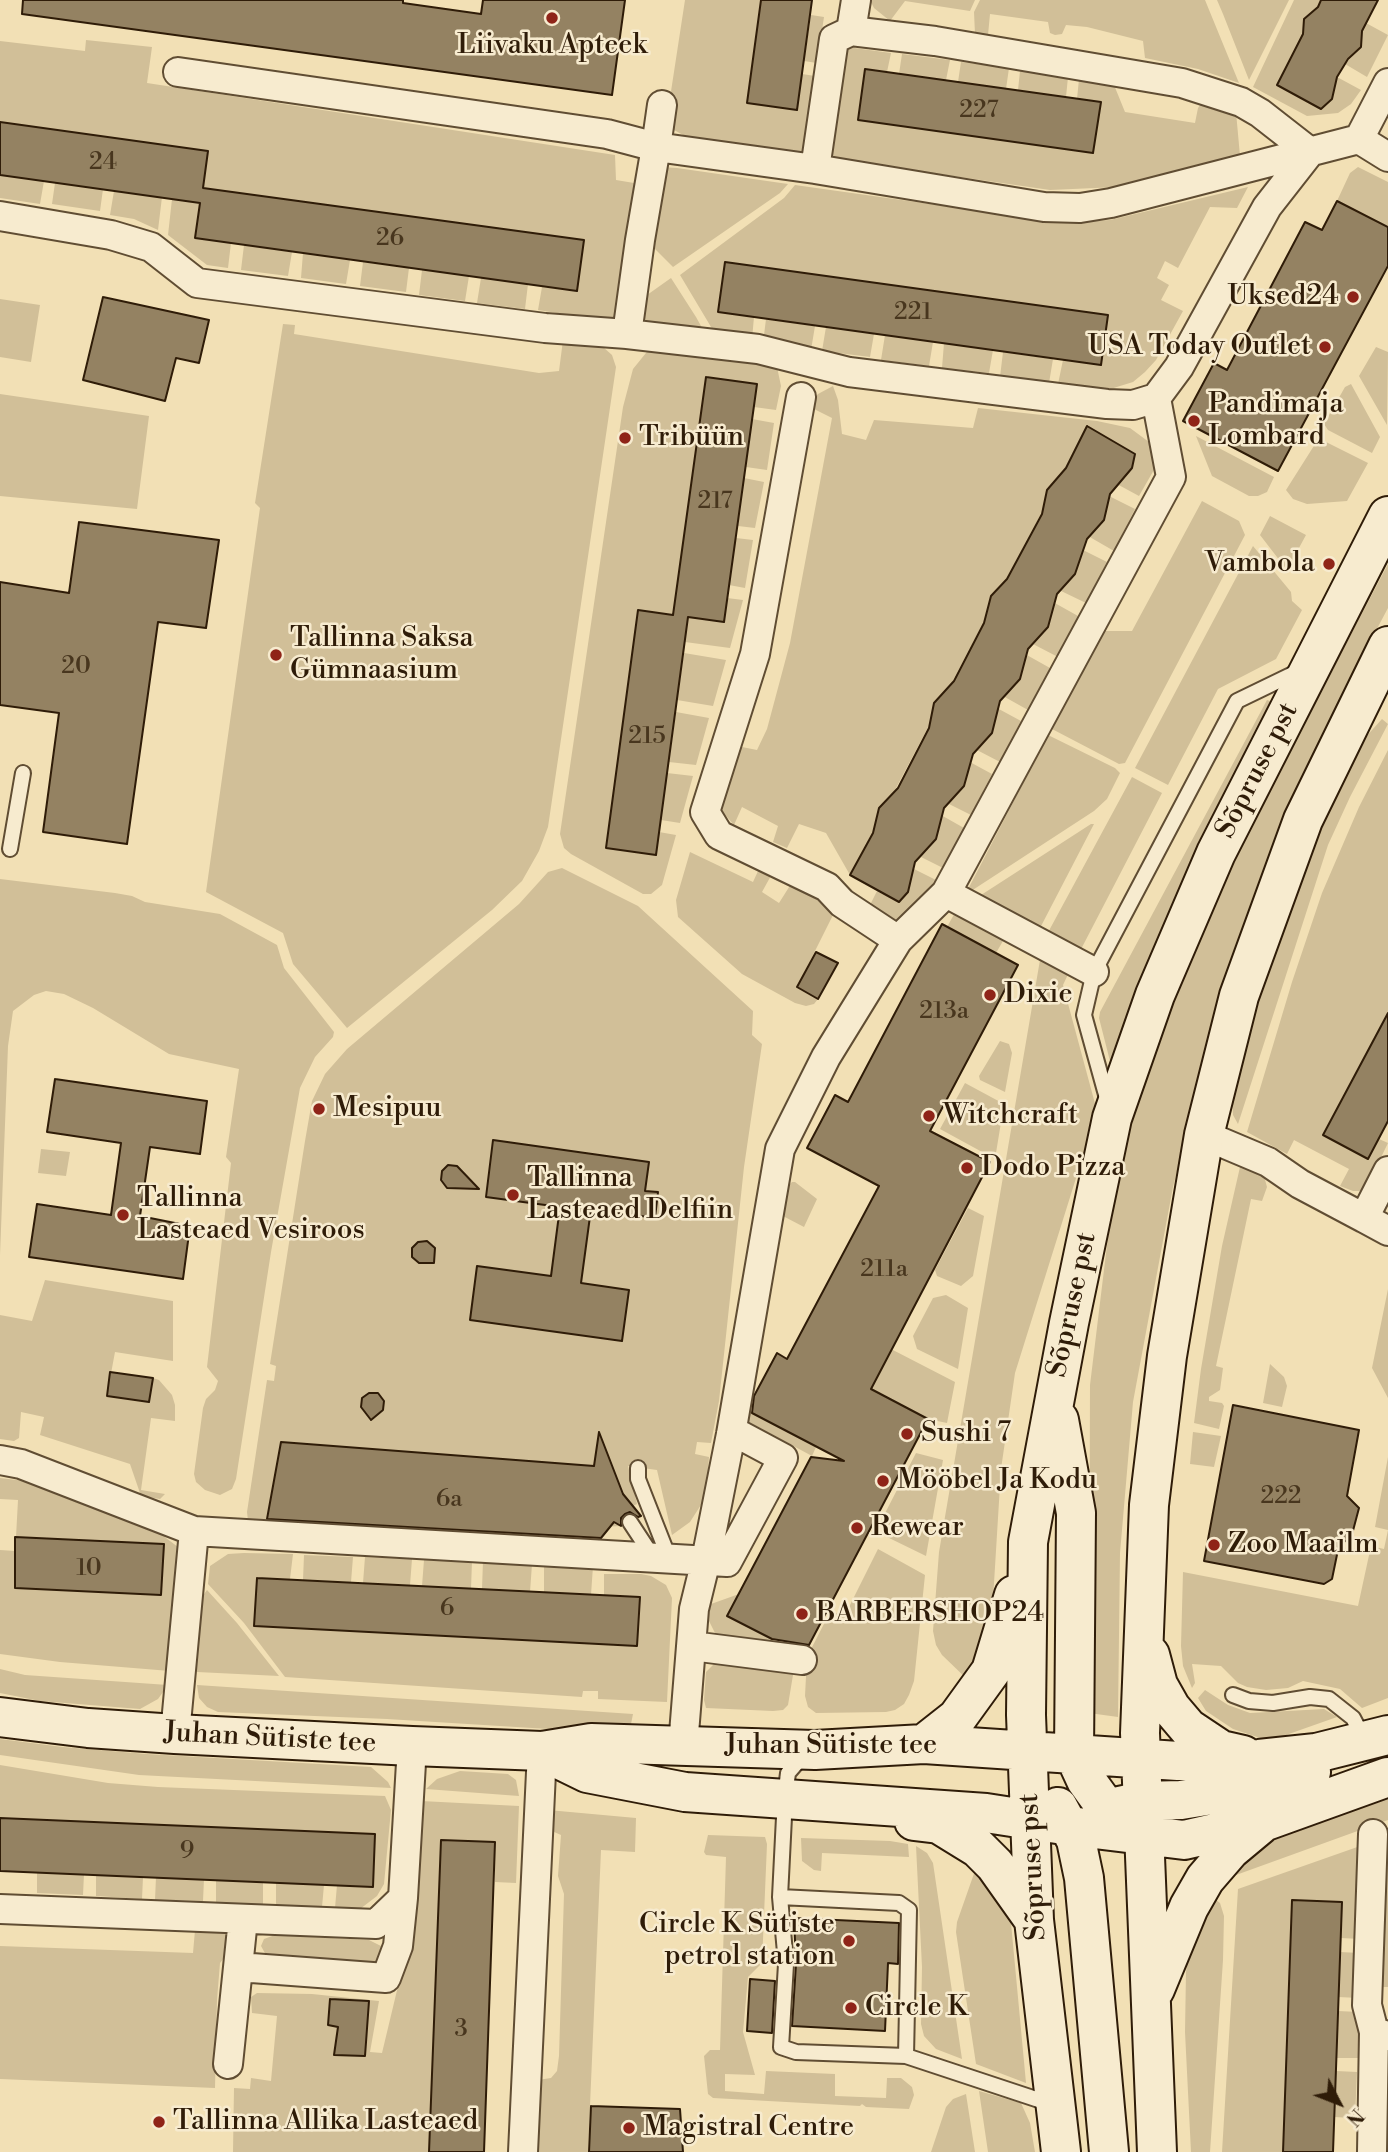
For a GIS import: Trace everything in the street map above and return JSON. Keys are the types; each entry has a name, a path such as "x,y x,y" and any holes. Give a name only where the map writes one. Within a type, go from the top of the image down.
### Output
{"main road":[{"name":"Sõpruse pst","path":"1061,2152 1034,1903 1033,1786 1026,1715 1028,1542 1055,1397 1112,1118 1155,995 1211,865 1388,516"},
{"path":"1380,1741 1356,1759 1271,1783 1181,1800 1111,1796 1033,1786 891,1790 872,1803 889,1817 939,1824 978,1848 1034,1903 1049,1851 1070,1826 1111,1796 1134,1751 1149,1505 1164,1383 1204,1136 1239,996 1303,820 1388,646"},
{"path":"1055,1397 1076,1513 1111,1796 1150,2001 1157,2152"},
{"path":"924,1744 957,1718 991,1671 1005,1630 1028,1542"},
{"path":"1142,1627 1158,1685 1180,1718 1199,1737 1221,1749 1259,1759"},
{"name":"Juhan Sütiste tee","path":"0,1717 88,1728 175,1734 541,1751 591,1743 815,1750 924,1744 989,1748 1033,1786"},
{"path":"1134,1751 1178,1761 1259,1759 1316,1753 1380,1741"},
{"name":"Juhan Sütiste tee","path":"541,1751 587,1773 635,1780 685,1792 872,1803"},
{"path":"1111,1796 1134,1751"},
{"path":"1111,1796 1184,1840 1263,1822 1388,1777"},
{"path":"1033,1786 1070,1826 1084,1878 1109,2152"},
{"path":"1150,2001 1181,1925 1200,1887 1230,1850 1263,1822"}],"street":[{"path":"851,31 856,0"},
{"path":"814,169 834,39 851,31 934,41 1182,83 1241,102 1260,113 1310,152"},
{"path":"178,72 607,134 656,146 1044,207 1080,208 1111,203 1359,139 1388,157"},
{"path":"1359,139 1388,83"},
{"path":"627,334 662,105"},
{"path":"0,216 111,235 152,247 197,283 545,328 758,349 849,372 1107,404 1133,404 1156,398 1179,367 1267,207 1310,152"},
{"path":"801,397 754,658 705,813 719,835 827,887 842,903 898,940"},
{"path":"683,1746 694,1609 731,1434 780,1149 826,1057 898,940 946,894 1171,477 1156,398"},
{"path":"946,894 1094,972"},
{"path":"1204,1136 1268,1162 1300,1184 1376,1225 1388,1171"},
{"path":"0,1460 21,1464 194,1531 727,1562 783,1458 740,1435 731,1434"},
{"path":"175,1734 194,1531"},
{"path":"692,1646 802,1660"},
{"path":"238,1967 386,1978 398,1946 412,1746"},
{"path":"523,2152 541,1751"},
{"path":"1372,2152 1381,2034 1367,2005 1373,1834"},
{"path":"0,1909 376,1924 403,1898"},
{"path":"228,2064 243,1919"}],"lane":[{"path":"1112,1118 1084,1015 1094,972 1237,701 1312,665"},
{"path":"10,849 23,773"},
{"path":"638,1468 638,1479 661,1558"},
{"path":"629,1522 661,1558"},
{"path":"1233,1695 1249,1701 1273,1703 1310,1697 1329,1699 1380,1741"},
{"path":"815,1750 798,1760 788,1773 785,1797 780,1896 786,1964 781,2048 796,2052 906,2056 1055,2106"},
{"path":"780,1896 899,1903 909,1910 906,2056"}],"shaded area":[{"path":"685,0 761,0 747,103 797,110 802,74 815,76 805,153 685,136 674,130 669,122 668,111"},
{"path":"870,0 975,0 970,11 905,1 890,21 874,8"},
{"path":"980,0 1205,0 1239,83 1198,69 1145,58 1143,41 1087,27 1066,25 1062,34 1055,35 1050,33 1048,22 990,14 988,35 975,34 974,12"},
{"path":"1217,0 1289,0 1249,80 1223,14"},
{"path":"1294,0 1321,0 1318,7 1304,19 1303,34 1277,85 1321,109 1332,99 1337,77 1361,90 1351,104 1338,113 1307,116 1253,87"},
{"path":"811,15 824,17 817,63 804,61"},
{"path":"1366,23 1388,35 1367,77 1345,64 1361,47 1362,31"},
{"path":"86,40 152,47 147,83 615,155 616,180 640,184 616,316 607,321 538,310 542,287 577,291 584,240 203,188 207,151 0,122 0,41 85,51"},
{"path":"840,46 891,53 887,72 865,69 858,120 1093,153 1101,103 1077,99 1079,79 1114,85 1125,112 1195,123 1198,108 1205,98 1236,112 1240,156 1118,187 1050,190 822,157"},
{"path":"902,54 950,60 946,80 899,74"},
{"path":"961,62 1009,68 1006,89 958,82"},
{"path":"1020,71 1068,77 1066,97 1018,90"},
{"path":"661,167 788,184 780,193 673,267 648,242"},
{"path":"1358,167 1388,182 1388,227 1337,201 1350,173"},
{"path":"0,175 44,181 40,204 0,198"},
{"path":"55,183 103,189 100,211 52,204"},
{"path":"795,185 1058,222 1110,220 1248,187 1237,208 1210,207 1178,268 1165,261 1157,278 1169,285 1161,300 1183,311 1156,360 1145,372 1133,382 1107,390 1058,384 1063,360 1101,365 1107,315 726,262 718,312 754,317 752,339 717,337 680,275 784,198"},
{"path":"114,191 162,197 158,230 134,219 110,215"},
{"path":"172,199 200,203 196,238 231,243 228,268 207,265 168,235"},
{"path":"244,245 292,252 288,276 241,270"},
{"path":"303,253 350,260 346,284 301,278"},
{"path":"363,262 409,268 406,292 360,286"},
{"path":"422,270 469,276 465,301 419,295"},
{"path":"481,278 528,284 525,309 477,303"},
{"path":"671,278 706,335 647,324 641,319 640,300"},
{"path":"0,299 40,305 31,362 0,357"},
{"path":"766,319 815,326 811,350 763,343"},
{"path":"283,324 295,325 294,334 539,373 559,371 563,340 603,347 612,355 616,367 548,827 539,851 522,881 492,910 347,1028 293,964 283,933 206,892 260,508 255,503"},
{"path":"826,327 874,334 870,357 822,351"},
{"path":"885,335 933,342 929,366 881,360"},
{"path":"944,343 993,350 989,373 942,368"},
{"path":"1376,347 1388,352 1387,425 1359,376"},
{"path":"650,348 766,361 777,367 781,386 776,410 754,407 757,384 706,377 673,615 638,611 606,848 656,855 659,832 676,835 662,885 651,894 643,894 571,854 564,848 560,834 623,407 633,369"},
{"path":"1003,352 1053,359 1049,383 1000,377"},
{"path":"1351,384 1380,437 1372,453 1328,430 1324,424 1345,387"},
{"path":"833,386 838,400 842,434 866,440 874,420 973,428 978,408 1097,421 1130,428 1149,442 1154,454 1155,468 1139,496 1115,483 1087,427 850,875 826,833 799,824 787,848 773,842 778,826 742,807 734,825 720,809 732,745 757,750 767,729 790,643 832,418 808,406 818,394"},
{"path":"0,394 149,416 137,509 0,496"},
{"path":"752,419 774,423 767,470 746,467"},
{"path":"1196,436 1274,477 1267,492 1249,496 1212,476"},
{"path":"1320,439 1368,463 1347,501 1307,504 1293,499 1286,490"},
{"path":"744,478 764,482 755,528 738,526"},
{"path":"1109,496 1135,509 1114,551 1088,536"},
{"path":"1202,501 1239,521 1245,535 1125,763 1119,764 1052,729 1103,631 1132,631"},
{"path":"1270,516 1306,535 1287,570 1260,535"},
{"path":"736,538 753,540 745,588 729,585"},
{"path":"1253,546 1291,592 1292,601 1302,610 1276,659 1218,689 1168,785 1135,768"},
{"path":"1081,549 1107,562 1086,603 1059,590 1075,574"},
{"path":"1388,564 1388,608 1363,655 1197,1091 1173,1187 1133,1402 1120,1553 1118,1717 1089,1713 1090,1385 1112,1204 1125,1147 1145,1080 1211,907 1254,819"},
{"path":"727,598 743,600 730,648 685,642 688,617 724,622"},
{"path":"1053,602 1078,616 1058,657 1031,643"},
{"path":"684,653 726,660 713,706 677,700"},
{"path":"1025,654 1050,668 1028,710 1003,696 1007,688 1010,690 1020,679"},
{"path":"1267,700 1273,702 1111,1065 1099,1018 1100,1012"},
{"path":"997,708 1021,721 1000,762 975,749 992,733 996,718 992,716"},
{"path":"676,712 709,718 696,765 669,762"},
{"path":"1382,719 1388,724 1328,845 1238,1124 1233,1115 1232,1097 1255,1010 1309,850 1353,751"},
{"path":"1048,735 1120,773 1107,799 1094,811 965,895"},
{"path":"1388,750 1388,1013 1368,1158 1379,1139 1388,1143 1367,1186 1360,1191 1353,1191 1340,1186 1349,1169 1294,1140 1287,1154 1247,1132 1322,893 1359,807"},
{"path":"968,761 992,774 971,815 947,803"},
{"path":"667,773 693,776 680,823 661,820"},
{"path":"1132,777 1162,793 1078,955 1045,938"},
{"path":"941,815 964,828 943,868 919,856"},
{"path":"1094,824 1039,930 978,897"},
{"path":"690,852 753,882 759,869 773,872 762,892 779,903 791,884 835,911 797,987 818,999 814,1004 806,1006 795,1003 742,974 678,917 676,900"},
{"name":"Tallinna Lasteaed Delfiin","path":"562,868 638,906 753,1011 752,1035 762,1044 744,1167 719,1401 711,1443 697,1442 695,1454 709,1457 706,1497 690,1522 672,1535 657,1470 628,1466 637,1504 633,1506 640,1515 621,1526 601,1527 599,1540 592,1548 248,1521 247,1512 267,1380 274,1381 276,1366 270,1364 312,1101 325,1074 347,1049 519,904 548,872"},
{"path":"912,868 936,880 921,906 905,920 896,921 889,921 867,911 877,891 899,902 908,892 911,878 908,876"},
{"path":"0,879 115,893 145,902 220,914 277,945 284,968 334,1032 333,1037 315,1057 300,1088 271,1252 236,1479 232,1489 220,1495 205,1490 196,1482 194,1474 203,1408 218,1381 207,1367 231,1163 226,1157 239,1069 169,1054 93,1008 64,994 46,991 34,995 13,1011 8,1046 0,1255"},
{"path":"957,909 1007,934 996,953 947,927"},
{"path":"1041,954 1071,968 1063,985 1097,1111 1015,1373 1001,1469 991,1632 969,1681 942,1655 936,1645 933,1631 939,1552"},
{"path":"1000,1041 1009,1044 1012,1053 1005,1092 980,1080 979,1076"},
{"path":"965,1083 1004,1104 995,1159 940,1129"},
{"path":"41,1149 70,1152 66,1176 38,1173"},
{"path":"1240,1167 1255,1170 1264,1176 1267,1187 1262,1201 1251,1199 1216,1366 1223,1368 1220,1390 1209,1397 1209,1401 1222,1403 1224,1406 1219,1429 1194,1423 1222,1246"},
{"path":"792,1182 817,1199 804,1227 781,1215 788,1186"},
{"path":"968,1208 984,1216 973,1276 961,1286 937,1276 935,1270"},
{"path":"45,1280 173,1301 173,1361 115,1352 107,1395 149,1402 153,1378 159,1380 172,1395 175,1421 151,1418 141,1490 165,1494 160,1499 141,1496 130,1464 40,1435 44,1417 21,1412 19,1438 14,1441 0,1439 0,1315 32,1321"},
{"path":"1388,1289 1388,1398 1372,1368"},
{"path":"946,1295 968,1308 958,1369 917,1349 913,1336 933,1298"},
{"path":"891,1349 955,1382 947,1423 928,1419 871,1389"},
{"path":"1270,1364 1284,1377 1287,1386 1282,1407 1263,1403"},
{"path":"747,1410 816,1447 812,1456 749,1422"},
{"path":"1193,1432 1221,1436 1214,1467 1190,1464"},
{"path":"916,1453 943,1460 926,1556 885,1536 880,1523"},
{"path":"1388,1457 1388,1530 1375,1527"},
{"path":"0,1478 25,1481 116,1512 158,1532 178,1547 181,1559 170,1671 0,1654 0,1550 15,1551 15,1588 164,1544 16,1537 18,1500 0,1499"},
{"path":"1388,1530 1388,1698 1362,1708 1340,1689 1303,1681 1288,1688 1266,1690 1247,1687 1238,1683 1221,1666 1192,1664 1195,1683 1192,1688 1183,1666 1181,1646 1183,1572 1358,1606 1371,1546 1384,1549"},
{"path":"878,1549 925,1575 914,1681 909,1695 904,1704 886,1712 816,1713 808,1707 805,1696 807,1657 827,1618 849,1607"},
{"path":"228,1554 293,1554 290,1579 257,1578 254,1626 637,1646 640,1597 604,1595 604,1574 651,1576 666,1585 672,1598 667,1702 598,1699 598,1691 583,1691 582,1697 285,1677 244,1623 208,1584 210,1566"},
{"path":"304,1555 353,1557 351,1582 303,1580"},
{"path":"365,1557 412,1559 410,1585 363,1583"},
{"path":"424,1560 472,1561 471,1589 422,1586"},
{"path":"483,1561 532,1564 530,1592 482,1589"},
{"path":"544,1564 593,1566 591,1595 544,1592"},
{"path":"207,1590 279,1676 197,1672 197,1604"},
{"path":"739,1594 728,1616 776,1642 716,1635 708,1619 711,1604"},
{"path":"714,1664 794,1669 788,1705 783,1710 773,1711 706,1708 706,1672"},
{"path":"0,1669 25,1675 168,1685 158,1699 140,1709 40,1701 0,1693"},
{"path":"197,1685 633,1714 629,1734 218,1712 207,1707 199,1698"},
{"path":"1205,1690 1228,1705 1250,1713 1324,1709 1337,1717 1269,1741 1233,1729 1206,1711 1198,1698"},
{"path":"0,1739 147,1754 371,1767 391,1788 139,1775 0,1755"},
{"path":"0,1765 108,1783 385,1796 391,1810 384,1884 377,1896 360,1909 335,1908 337,1885 373,1887 375,1834 0,1818"},
{"path":"460,1771 508,1774 516,1780 519,1796 426,1789 437,1779"},
{"path":"1388,1786 1388,1820 1236,1875 1231,1870 1291,1824"},
{"path":"421,1801 519,1806 516,1883 495,1882 495,1842 441,1841 429,2152 233,2152 234,2088 250,2089 251,2078 271,2081 277,2016 252,2013 251,1997 257,1993 312,1994 379,2001 370,2052 382,2053 416,1911 417,1840"},
{"path":"548,1810 636,1818 635,1852 601,1850 588,2152 531,2152 531,2081 551,2078 557,2071 559,2056 564,1894 558,1876 561,1835 545,1828"},
{"path":"708,1835 765,1837 767,1844 762,1963 748,1977 743,2032 755,2075 725,2074 725,2091 764,2094 766,2071 835,2074 835,2096 886,2098 887,2078 901,2078 912,2087 914,2095 909,2109 866,2107 862,2104 713,2098 708,2094 704,2056 710,2050 720,2050 726,1857 706,1855 704,1852"},
{"path":"1388,1835 1388,1987 1376,1987 1379,1839"},
{"path":"801,1838 908,1844 909,1857 822,1853 821,1871 814,1870 802,1861"},
{"path":"1363,1845 1360,1939 1341,1938 1292,1901 1283,2152 1222,2152 1238,1889"},
{"path":"916,1846 927,1853 933,1863 962,2059 936,2049 924,2036 921,2024 922,1967"},
{"path":"977,1865 1003,1901 1011,1923 1026,2083 976,2064 956,1932"},
{"path":"37,1872 84,1874 83,1895 37,1893"},
{"path":"96,1875 143,1877 142,1899 96,1896"},
{"path":"156,1877 204,1879 203,1901 155,1900"},
{"path":"216,1880 263,1882 263,1905 216,1903"},
{"path":"276,1883 324,1885 322,1907 276,1905"},
{"path":"1212,1897 1220,1903 1224,1916 1210,2152 1191,2152 1185,2032 1186,1972 1189,1951"},
{"path":"195,1930 226,1930 217,2000 215,2088 0,2079 0,1946 193,1953"},
{"path":"275,1935 369,1940 383,1947 378,1963 373,1965 266,1955 261,1946 264,1939"},
{"path":"1340,1952 1360,1953 1359,1998 1338,1997"},
{"path":"1338,2011 1359,2012 1358,2058 1336,2058"},
{"path":"1336,2071 1357,2072 1355,2118 1334,2117"},
{"path":"979,2091 1021,2103 1030,2123 1035,2152 988,2152"},
{"path":"966,2094 975,2152 931,2152 946,2107 953,2099"}],"building":[{"path":"23,0 403,0 403,3 481,14 483,0 625,0 612,95 22,14"},
{"path":"761,0 812,0 797,110 747,103"},
{"path":"1321,0 1378,0 1362,31 1361,47 1348,59 1337,77 1332,99 1321,109 1277,85 1303,34 1304,19 1318,7"},
{"path":"865,69 1101,102 1093,153 858,120"},
{"path":"0,122 208,151 203,188 584,240 577,291 195,238 200,203 0,175"},
{"path":"1337,201 1388,227 1388,266 1278,471 1183,421 1214,363 1227,370 1305,222 1322,230"},
{"path":"725,262 1108,315 1101,365 718,312"},
{"path":"103,297 209,320 199,363 176,358 165,401 83,380"},
{"path":"706,377 757,384 724,622 688,617 656,855 606,848 638,610 673,615"},
{"path":"1087,426 1135,454 1132,468 1110,494 1104,520 1087,539 1075,574 1057,594 1048,627 1028,649 1020,679 1000,701 992,733 973,754 964,786 944,808 936,839 915,862 908,892 899,902 850,875 873,833 879,808 898,788 929,728 934,703 954,681 984,623 991,596 1007,579 1042,514 1047,490 1066,468"},
{"path":"79,522 219,540 206,628 158,622 127,844 43,832 59,713 0,705 0,582 69,593"},
{"path":"942,924 1018,965 930,1131 990,1162 871,1389 928,1419 809,1645 772,1639 727,1616 811,1457 844,1461 752,1413 754,1396 777,1353 787,1359 879,1186 807,1148 835,1095 848,1102"},
{"path":"816,952 838,963 818,999 797,987"},
{"path":"1388,1013 1388,1121 1368,1159 1323,1135"},
{"path":"55,1079 207,1101 200,1154 150,1147 140,1216 190,1226 183,1279 29,1257 37,1204 111,1215 121,1143 47,1132"},
{"path":"493,1140 649,1162 645,1191 658,1192 655,1218 591,1209 581,1283 629,1290 622,1341 470,1320 477,1266 551,1276 560,1207 486,1197"},
{"path":"448,1165 457,1166 479,1189 447,1188 441,1180 442,1171"},
{"path":"427,1241 435,1248 434,1263 419,1263 412,1257 412,1248 418,1242"},
{"path":"110,1372 153,1378 149,1402 107,1396"},
{"path":"369,1393 378,1393 384,1401 383,1410 371,1420 361,1407 362,1398"},
{"path":"1233,1405 1359,1430 1347,1496 1359,1508 1350,1542 1340,1540 1332,1579 1324,1584 1204,1561"},
{"path":"599,1432 623,1494 641,1516 630,1512 625,1514 621,1518 621,1526 614,1522 601,1538 267,1519 281,1442 594,1466"},
{"path":"15,1537 164,1544 161,1595 15,1588"},
{"path":"257,1578 640,1597 637,1646 254,1626"},
{"path":"0,1818 375,1834 373,1887 0,1871"},
{"path":"441,1840 495,1842 484,2152 429,2152"},
{"path":"1292,1900 1342,1902 1333,2152 1283,2152"},
{"path":"794,1918 899,1923 898,1964 888,1963 885,2031 792,2026 796,1964"},
{"path":"750,1979 775,1981 772,2033 747,2031"},
{"path":"330,1999 369,2001 365,2056 334,2055 338,2027 328,2025"},
{"name":"Magistral Centre","path":"591,2106 680,2109 683,2152 589,2152"}],"place":[{"name":"Liivaku Apteek","path":"552,18"},
{"name":"Uksed24","path":"1353,297"},
{"name":"USA Today Outlet","path":"1325,347"},
{"name":"Pandimaja Lombard","path":"1194,421"},
{"name":"Tribüün","path":"625,438"},
{"name":"Vambola","path":"1329,564"},
{"name":"Tallinna Saksa Gümnaasium","path":"276,655"},
{"name":"Dixie","path":"990,995"},
{"name":"Mesipuu","path":"319,1109"},
{"name":"Witchcraft","path":"929,1116"},
{"name":"Dodo Pizza","path":"967,1168"},
{"name":"Tallinna Lasteaed Delfiin","path":"513,1195"},
{"name":"Tallinna Lasteaed Vesiroos","path":"123,1215"},
{"name":"Sushi 7","path":"907,1434"},
{"name":"Mööbel Ja Kodu","path":"883,1481"},
{"name":"Rewear","path":"857,1528"},
{"name":"Zoo Maailm","path":"1214,1545"},
{"name":"BARBERSHOP24","path":"802,1614"},
{"name":"Circle K Sütiste petrol station","path":"849,1941"},
{"name":"Circle K","path":"851,2008"},
{"name":"Tallinna Allika Lasteaed","path":"159,2122"},
{"name":"Magistral Centre","path":"629,2128"}]}
